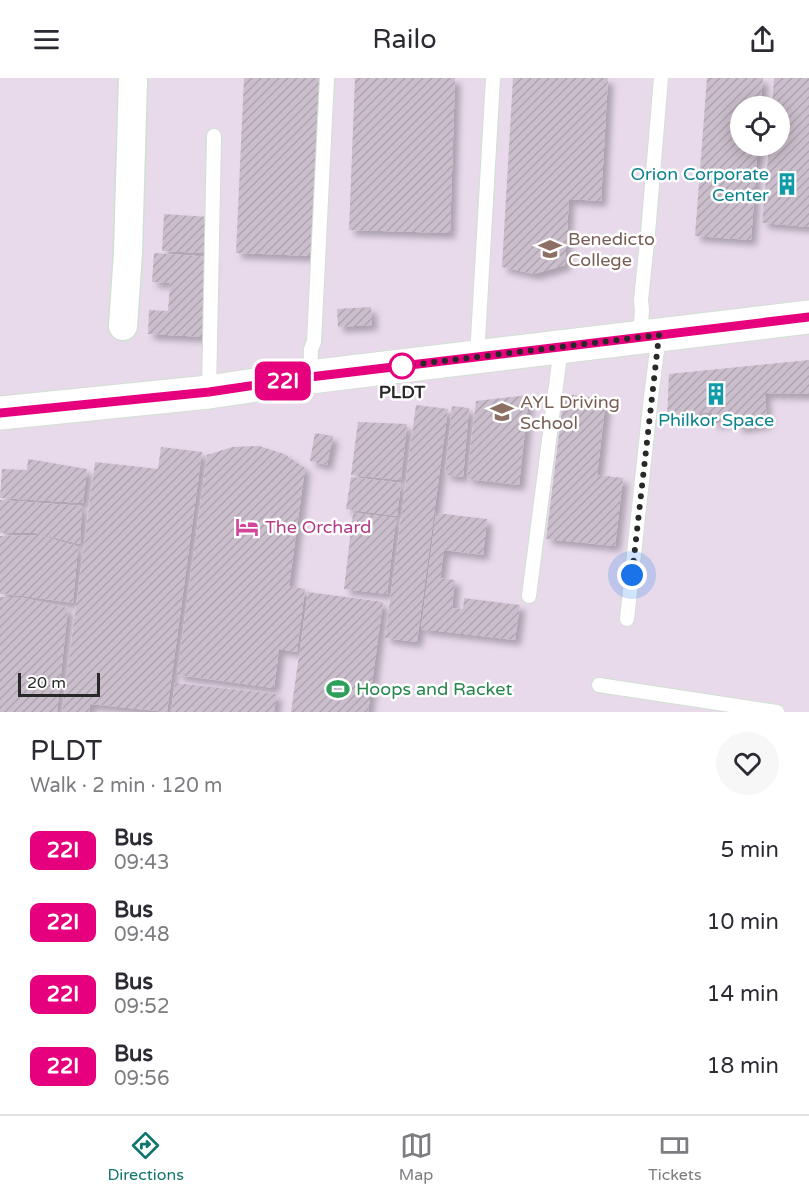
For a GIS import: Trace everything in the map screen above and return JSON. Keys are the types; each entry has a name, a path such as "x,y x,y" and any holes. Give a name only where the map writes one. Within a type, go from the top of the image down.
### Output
{"main road":[{"path":"0,413 209,392 310,377 809,317"}],"street":[{"path":"123,326 128,253 133,78"}],"lane":[{"path":"310,377 311,349 314,342 327,78"},
{"path":"477,357 493,78"},
{"path":"627,619 651,397 650,336 641,300 661,78"},
{"path":"209,392 214,136"},
{"path":"529,596 561,347"},
{"path":"599,685 777,712"}],"building":[{"path":"244,78 321,78 312,256 236,253"},
{"path":"355,78 455,78 450,233 349,230"},
{"path":"513,78 608,78 601,201 569,199 565,265 534,274 502,267"},
{"path":"707,78 763,78 761,96 730,96 730,156 757,156 751,240 695,236"},
{"name":"Orion Corporate Center","path":"774,78 809,78 809,227 762,223 768,156 790,156 790,96 773,96"},
{"path":"164,214 209,217 206,253 162,251"},
{"path":"154,253 210,257 206,337 148,334 149,310 168,311 170,283 152,282"},
{"path":"371,307 372,325 338,327 337,309"},
{"name":"Philkor Space","path":"809,360 809,394 765,393 767,423 738,428 737,420 714,424 712,412 667,417 669,374"},
{"path":"564,394 606,399 597,475 623,478 615,546 546,539"},
{"path":"529,395 519,485 467,479 476,401"},
{"path":"416,405 448,409 417,642 385,638"},
{"path":"452,406 469,408 463,477 445,475"},
{"path":"358,422 407,424 401,480 351,475"},
{"path":"315,433 333,436 327,465 310,461"},
{"name":"The Orchard","path":"259,446 284,454 305,468 289,586 305,589 297,652 279,649 274,688 177,675 207,455 232,447"},
{"path":"161,447 202,452 167,712 90,704 89,712 62,712 95,462 158,469"},
{"path":"28,459 87,469 83,503 0,498 2,469 27,470"},
{"path":"351,477 401,483 397,516 346,509"},
{"path":"0,500 82,506 80,544 35,533 0,533"},
{"path":"353,513 396,518 387,594 344,589"},
{"path":"436,513 487,519 483,555 444,550 440,578 455,580 452,608 463,609 464,598 520,605 515,640 421,629"},
{"path":"40,535 78,547 73,603 0,594 0,536"},
{"path":"308,592 383,602 368,712 291,712"},
{"path":"0,597 20,597 68,608 57,712 0,712"},
{"path":"175,683 277,694 274,712 171,712"}],"bus line":[{"name":"22I","path":"0,413 209,392 310,377 809,317"}],"place":[{"name":"Orion Corporate Center","path":"787,184"},
{"name":"Benedicto College","path":"550,249"},
{"name":"PLDT","path":"402,366"},
{"name":"Philkor Space","path":"716,394"},
{"name":"AYL Driving School","path":"502,412"},
{"name":"The Orchard","path":"247,527"},
{"name":"Hoops and Racket","path":"338,689"}],"route":[{"path":"402,366 659,335 632,575"}]}
